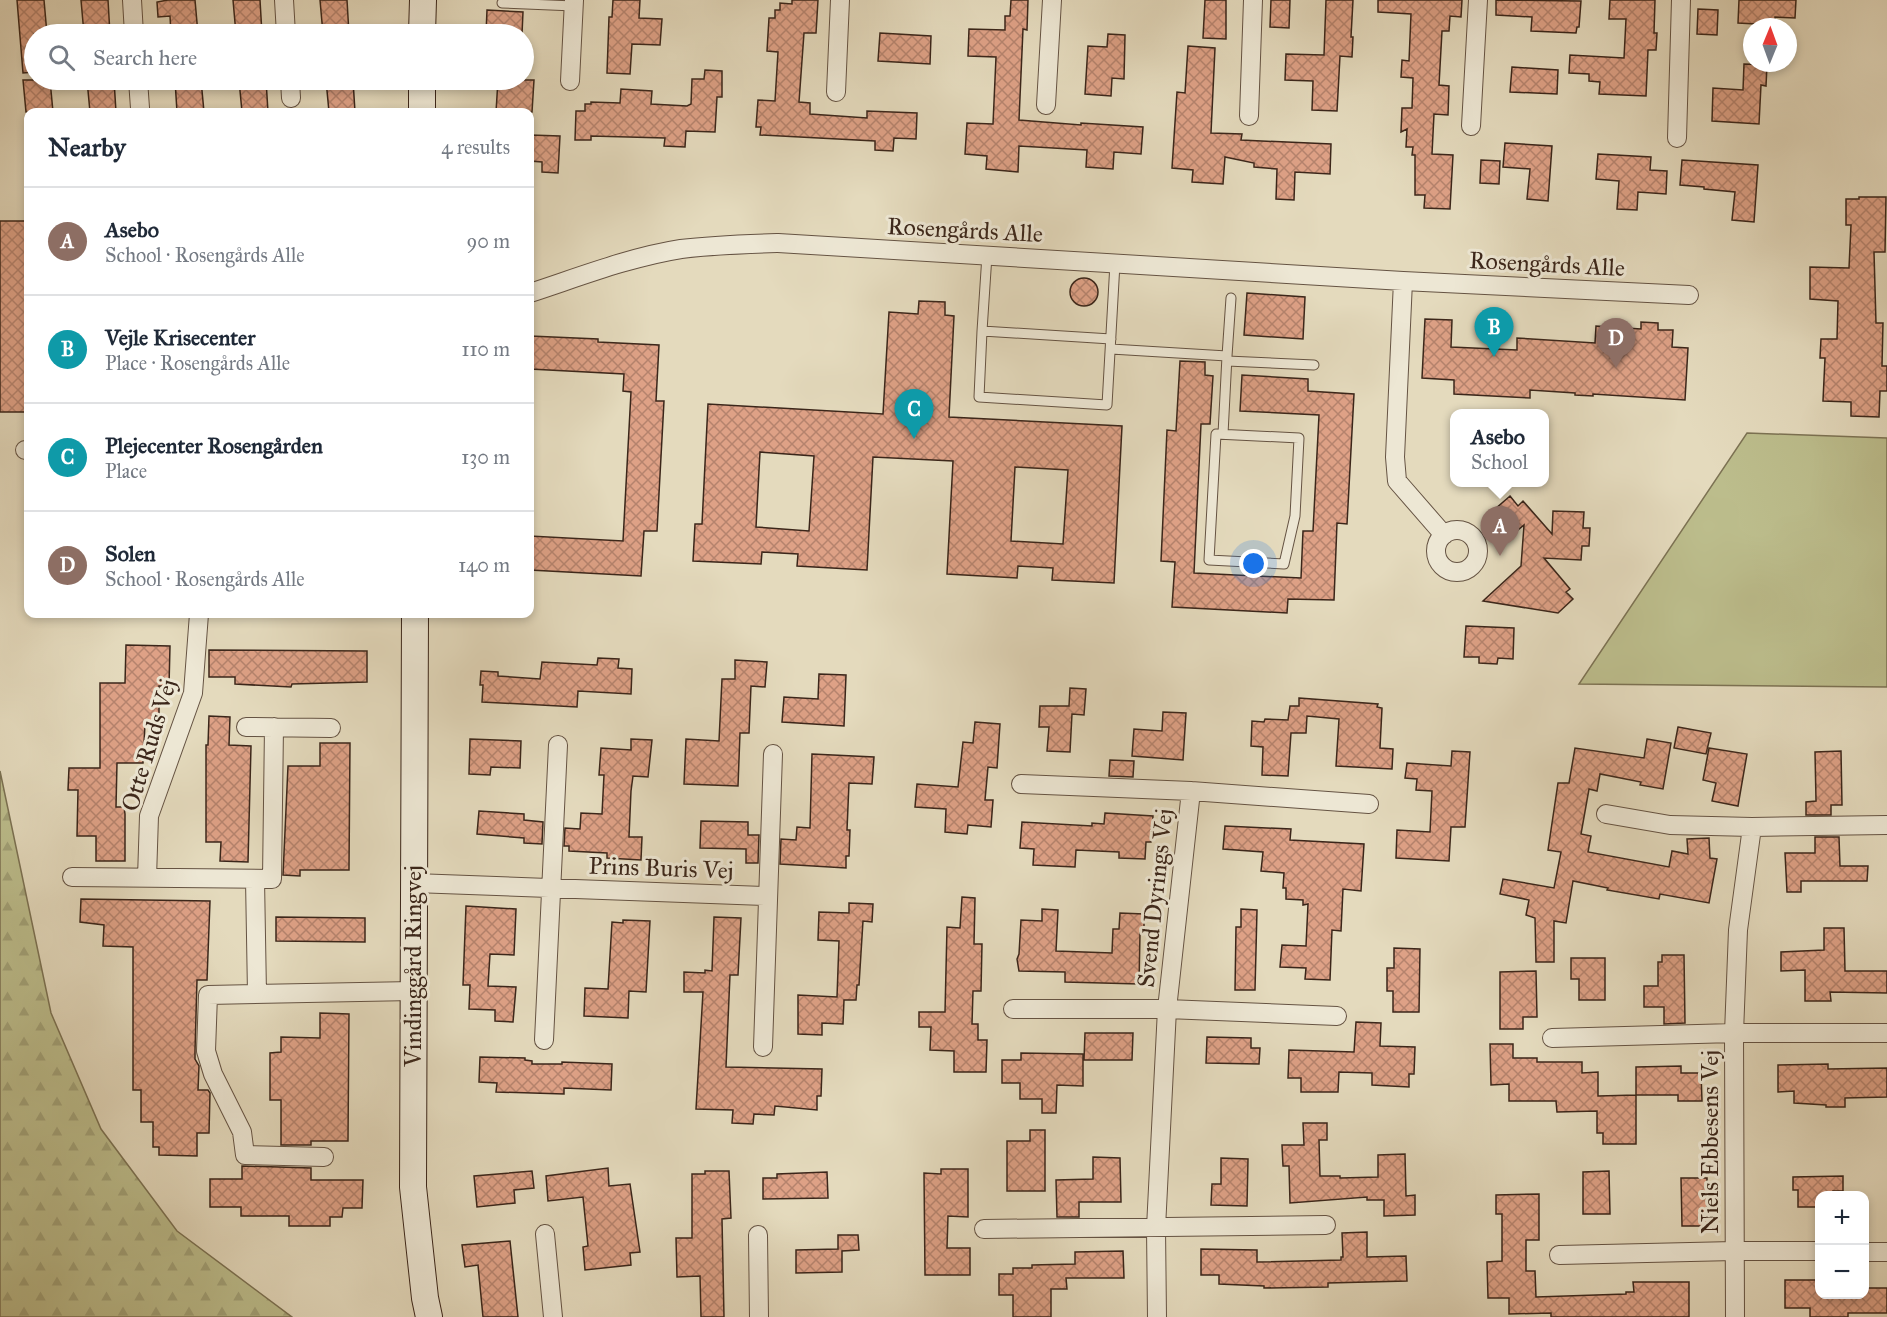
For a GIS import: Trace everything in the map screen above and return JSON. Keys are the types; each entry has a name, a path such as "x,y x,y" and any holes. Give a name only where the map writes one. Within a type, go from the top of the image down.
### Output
{"street":[{"path":"132,0 133,24"},
{"path":"284,0 285,24"},
{"path":"422,24 423,0"},
{"path":"836,92 840,0"},
{"path":"1046,105 1052,0"},
{"path":"1249,116 1253,0"},
{"path":"1471,126 1478,0"},
{"path":"1677,138 1681,0"},
{"path":"570,81 574,3"},
{"path":"139,90 140,108"},
{"path":"422,90 422,108"},
{"name":"Rosengårds Alle","path":"534,291 637,259 680,249 732,244 778,243 1689,295"},
{"path":"1403,280 1395,457 1397,481 1444,535"},
{"name":"Vindinggård Ringvej","path":"415,618 413,1186 429,1317"},
{"name":"Otte Ruds Vej","path":"147,878 149,816 193,693 199,620"},
{"path":"246,727 331,728"},
{"path":"72,877 272,879 274,727"},
{"name":"Prins Buris Vej","path":"544,1040 558,745"},
{"name":"Prins Buris Vej","path":"763,1047 773,754"},
{"name":"Svend Dyrings Vej","path":"1021,784 1191,791 1369,804"},
{"name":"Svend Dyrings Vej","path":"1157,1317 1156,1228 1167,1009 1191,791"},
{"path":"1606,814 1670,825 1752,827 1887,825"},
{"name":"Niels Ebbesens Vej","path":"1735,1317 1734,1033 1738,930 1752,827"},
{"path":"255,879 257,994"},
{"name":"Prins Buris Vej","path":"414,883 767,896"},
{"path":"324,1157 245,1155 242,1132 213,1074 206,1051 208,995 413,991"},
{"name":"Svend Dyrings Vej","path":"1013,1008 1167,1009 1337,1016"},
{"name":"Niels Ebbesens Vej","path":"1552,1038 1734,1033 1887,1033"},
{"path":"984,1229 1326,1225"},
{"path":"545,1234 553,1317"},
{"path":"758,1235 759,1317"},
{"name":"Niels Ebbesens Vej","path":"1559,1255 1815,1251"},
{"path":"1869,1252 1887,1252"}],"lane":[{"path":"502,3 574,3"},
{"path":"987,255 979,397 1107,405 1115,263"},
{"path":"1223,434 1231,298"},
{"path":"982,331 1227,359 1314,365"},
{"path":"1216,434 1223,434 1299,438 1295,516 1284,564 1209,560 1216,434"}],"green space":[{"path":"1747,433 1887,438 1887,687 1579,684"},
{"path":"0,771 51,1013 101,1129 177,1231 292,1317 0,1317"}],"building":[{"path":"17,0 44,0 46,24 24,24 23,73"},
{"path":"81,0 108,0 109,24 83,24"},
{"path":"195,0 197,24 170,24 170,16 158,17 157,2"},
{"path":"233,0 260,0 261,24 235,24"},
{"path":"320,0 347,0 348,24 322,24"},
{"path":"613,0 640,0 639,18 662,19 660,45 632,44 630,74 607,73 609,17 612,17"},
{"path":"792,0 818,0 816,33 804,33 799,102 810,103 810,114 867,118 867,111 917,113 916,139 894,138 893,151 875,150 875,141 760,135 761,127 756,127 758,100 775,101 778,52 767,51 769,18 775,18 775,10 780,10 780,3 792,4"},
{"path":"1011,0 1028,0 1027,30 1023,29 1019,120 1143,127 1141,154 1114,152 1113,169 1086,167 1087,150 1019,146 1018,172 986,169 987,156 965,154 967,123 993,124 996,57 968,56 969,29 1005,30 1005,16 1010,16"},
{"path":"1205,0 1226,0 1226,39 1203,38"},
{"path":"1271,0 1290,0 1289,28 1270,27"},
{"path":"1326,0 1353,0 1352,57 1340,56 1337,111 1312,110 1313,81 1285,80 1286,54 1324,55"},
{"path":"1378,0 1462,0 1461,17 1450,16 1449,31 1442,31 1439,85 1449,86 1448,115 1434,114 1432,154 1453,155 1450,209 1424,208 1425,195 1415,195 1415,155 1412,155 1413,147 1406,147 1407,129 1401,132 1402,108 1412,108 1413,78 1401,77 1402,60 1409,61 1411,14 1378,12"},
{"path":"1496,0 1581,1 1579,27 1576,33 1531,31 1532,17 1496,15"},
{"path":"1610,0 1655,0 1656,50 1648,50 1646,96 1599,94 1600,82 1589,81 1589,74 1569,73 1570,55 1624,58 1626,19 1609,19"},
{"path":"1739,0 1796,0 1795,18 1743,18 1743,23 1738,23"},
{"path":"1698,9 1718,10 1717,35 1697,34"},
{"path":"487,10 523,12 522,24 486,24"},
{"path":"880,33 931,36 930,64 878,61"},
{"path":"1108,34 1125,35 1124,79 1112,78 1111,96 1085,94 1088,46 1107,47"},
{"path":"1188,46 1215,48 1211,133 1242,134 1241,140 1331,144 1330,174 1295,172 1294,200 1276,199 1277,169 1254,167 1254,163 1225,157 1223,184 1192,182 1193,170 1172,168 1177,92 1185,93"},
{"path":"1512,67 1558,70 1557,94 1510,92"},
{"path":"705,70 722,71 722,97 717,97 715,132 686,131 685,147 664,146 665,138 591,136 591,140 575,140 576,111 585,111 585,104 591,104 591,102 620,103 621,89 652,91 651,104 687,106 691,104 692,79 704,79"},
{"path":"1744,72 1767,72 1766,86 1761,85 1759,124 1712,121 1713,88 1743,90"},
{"path":"23,80 24,90 51,90 53,108 26,108"},
{"path":"88,90 115,90 116,108 90,108"},
{"path":"176,90 202,90 204,108 177,108"},
{"path":"240,90 267,90 268,108 242,108"},
{"path":"327,90 354,90 355,108 329,108"},
{"path":"497,90 533,90 532,108 496,108"},
{"path":"534,135 560,136 558,173 542,172 542,162 534,161"},
{"path":"1505,143 1552,146 1548,201 1527,199 1530,169 1503,167"},
{"path":"1598,154 1651,157 1650,170 1667,171 1666,194 1638,192 1637,210 1617,209 1619,181 1596,179"},
{"path":"1481,160 1500,161 1499,184 1480,183"},
{"path":"1682,160 1758,165 1754,222 1732,220 1735,192 1680,185"},
{"path":"1859,197 1886,197 1885,252 1874,252 1876,323 1883,323 1882,366 1887,366 1887,391 1880,391 1879,417 1851,416 1851,402 1823,401 1825,358 1820,358 1821,339 1837,339 1838,301 1810,299 1810,267 1849,268 1851,225 1846,225 1846,199 1859,199"},
{"path":"0,221 24,221 24,412 0,412"},
{"path":"1084,278 1094,282 1098,292 1094,302 1084,306 1074,302 1070,292 1074,282"},
{"path":"1247,293 1305,297 1303,339 1244,335"},
{"path":"919,301 945,302 945,315 954,316 949,417 1122,426 1114,583 1052,580 1053,568 1018,566 1017,578 947,574 953,461 873,457 867,570 797,566 798,554 762,552 761,564 693,561 695,524 702,524 708,404 883,414 889,312 918,314","holes":["760,452 814,456 809,531 756,527","1015,467 1068,470 1063,544 1011,541"]},
{"path":"1425,319 1452,320 1451,347 1517,350 1517,338 1595,343 1596,326 1641,329 1641,322 1658,323 1658,330 1673,330 1672,347 1688,348 1685,400 1593,394 1593,396 1575,395 1575,393 1530,390 1530,398 1454,394 1454,380 1422,378"},
{"path":"534,336 659,345 656,401 664,401 657,531 644,531 641,576 534,570 534,536 623,541 631,392 623,391 624,374 534,369"},
{"path":"1180,361 1205,362 1205,375 1213,376 1210,424 1201,424 1194,573 1301,578 1303,531 1313,531 1319,415 1240,411 1242,375 1308,379 1308,391 1354,394 1347,524 1337,523 1334,600 1288,599 1287,613 1172,607 1175,562 1161,561 1167,430 1176,431"},
{"path":"1510,496 1518,506 1523,501 1552,534 1553,511 1584,512 1583,528 1590,528 1589,546 1582,546 1581,560 1544,558 1570,589 1566,592 1573,599 1558,613 1483,601 1521,566 1524,525 1507,539 1487,516"},
{"path":"1466,626 1514,628 1513,659 1498,658 1497,664 1479,663 1479,657 1464,657"},
{"path":"126,645 170,646 169,686 159,686 159,724 145,724 143,763 117,763 116,807 124,807 125,861 96,861 96,836 77,836 78,790 68,790 69,768 100,768 100,683 125,683"},
{"path":"209,650 367,651 367,682 292,684 291,687 235,684 235,677 209,677"},
{"path":"598,658 619,659 618,668 632,669 631,694 578,691 577,707 482,702 481,671 498,672 498,676 540,679 542,662 597,665"},
{"path":"735,660 767,662 765,687 751,686 749,733 740,733 738,786 684,784 686,739 719,741 722,679 735,679"},
{"path":"819,674 846,675 844,726 782,722 784,697 818,699"},
{"path":"1070,688 1086,689 1084,715 1072,714 1070,752 1047,751 1049,727 1039,727 1040,706 1069,706"},
{"path":"1299,698 1378,704 1377,707 1382,708 1380,748 1393,749 1392,769 1336,766 1339,719 1307,716 1306,733 1291,733 1288,776 1262,775 1263,747 1251,746 1252,721 1288,720 1290,706 1299,706"},
{"path":"1163,712 1186,713 1183,760 1132,756 1134,729 1162,731"},
{"path":"209,716 230,717 229,745 251,746 248,862 220,861 221,842 206,842 206,745 208,745"},
{"path":"975,722 1000,724 997,768 988,767 985,800 993,800 991,827 968,825 967,834 945,832 946,809 915,807 917,784 958,787 963,742 973,743"},
{"path":"1678,727 1711,733 1706,754 1674,748"},
{"path":"470,739 521,741 520,768 491,767 490,775 469,774"},
{"path":"631,739 652,740 648,777 633,776 631,791 629,837 642,837 641,860 607,858 607,853 569,851 569,846 564,846 565,828 580,829 581,813 602,814 604,775 599,775 601,748 631,750"},
{"path":"1647,739 1671,743 1663,789 1600,774 1597,791 1589,789 1581,834 1591,836 1588,852 1669,867 1672,851 1688,854 1687,839 1709,838 1710,858 1717,859 1709,903 1660,894 1659,899 1607,890 1608,888 1573,881 1566,923 1554,921 1554,962 1536,962 1535,918 1526,915 1529,900 1500,894 1503,879 1554,888 1561,852 1548,850 1558,783 1569,783 1575,748 1644,758"},
{"path":"320,743 350,743 349,870 300,870 300,876 283,875 288,766 320,766"},
{"path":"1709,748 1747,754 1738,806 1712,801 1716,783 1703,780"},
{"path":"1452,751 1470,752 1465,827 1451,827 1449,861 1396,858 1397,830 1430,832 1432,791 1416,790 1417,779 1405,778 1407,763 1451,766"},
{"path":"1841,751 1842,805 1831,805 1831,815 1806,815 1806,802 1816,801 1815,752"},
{"path":"812,754 874,757 872,784 849,783 847,830 850,830 846,868 780,864 781,839 796,840 797,827 810,828"},
{"path":"1110,760 1134,761 1133,777 1109,776"},
{"path":"479,811 524,814 524,820 543,822 542,844 524,843 524,838 477,834"},
{"path":"1105,813 1153,816 1151,842 1146,842 1145,859 1119,858 1119,852 1076,850 1075,867 1033,865 1034,849 1020,848 1022,822 1092,826 1092,823 1104,824"},
{"path":"701,821 748,822 748,835 759,835 758,863 746,863 746,849 700,848"},
{"path":"1225,826 1291,829 1290,840 1364,844 1361,891 1343,889 1341,931 1332,930 1330,980 1305,979 1306,968 1280,967 1282,945 1306,946 1308,904 1303,905 1303,900 1286,899 1286,888 1283,888 1284,873 1261,871 1263,852 1223,849"},
{"path":"1815,837 1839,837 1840,866 1868,866 1867,881 1801,881 1801,892 1787,892 1785,853 1815,853"},
{"path":"962,897 975,898 974,944 982,944 981,991 973,991 972,1024 978,1024 978,1040 987,1040 986,1072 954,1072 954,1051 930,1050 931,1027 919,1027 919,1012 945,1012 947,927 960,928"},
{"path":"81,899 210,901 207,980 197,980 195,1051 195,1059 199,1066 198,1090 208,1090 210,1093 209,1133 197,1133 197,1156 159,1155 159,1147 153,1147 153,1122 141,1122 141,1090 133,1090 133,947 103,946 104,925 80,922"},
{"path":"849,903 873,904 872,922 863,921 856,1000 844,1000 843,1024 822,1023 822,1035 798,1034 798,995 837,997 839,941 818,940 819,912 849,913"},
{"path":"466,906 516,909 514,955 490,954 488,986 516,987 513,1022 495,1021 495,1010 469,1009 470,985 463,985"},
{"path":"1042,909 1058,910 1056,951 1112,953 1113,929 1119,929 1120,913 1144,914 1144,933 1140,933 1139,984 1065,982 1065,972 1019,971 1017,959 1021,920 1042,921"},
{"path":"1241,909 1257,910 1255,990 1235,990 1236,927 1241,927"},
{"path":"276,917 365,918 365,942 276,941"},
{"path":"714,917 741,918 738,975 730,975 726,1067 822,1069 821,1096 817,1096 817,1110 775,1106 774,1115 754,1114 753,1124 732,1123 733,1110 696,1109 703,992 684,992 684,972 712,971"},
{"path":"623,920 650,921 646,992 629,991 628,1018 584,1016 585,988 608,989 612,922 623,923"},
{"path":"1824,928 1844,928 1845,971 1887,971 1887,993 1830,992 1831,1001 1805,1001 1805,970 1781,971 1781,952 1824,950"},
{"path":"1394,948 1420,949 1419,1012 1393,1012 1393,991 1387,991 1387,968 1394,968"},
{"path":"1662,955 1684,955 1685,1023 1664,1024 1664,1007 1644,1007 1644,986 1658,986 1658,962 1662,962"},
{"path":"1571,958 1605,958 1605,1000 1579,1000 1579,979 1571,979"},
{"path":"1536,971 1537,1017 1523,1017 1523,1029 1500,1029 1500,972"},
{"path":"320,1013 349,1014 348,1141 311,1141 311,1145 281,1145 281,1100 270,1100 270,1053 281,1052 281,1037 320,1038"},
{"path":"1356,1022 1381,1023 1380,1046 1415,1047 1414,1074 1409,1074 1409,1087 1372,1085 1372,1073 1339,1072 1338,1092 1301,1092 1301,1078 1288,1078 1289,1050 1354,1052"},
{"path":"1085,1033 1133,1033 1132,1060 1084,1060"},
{"path":"1207,1037 1251,1038 1251,1048 1260,1048 1259,1064 1206,1063"},
{"path":"1490,1044 1513,1044 1513,1058 1537,1058 1537,1062 1582,1062 1582,1073 1598,1072 1598,1096 1636,1095 1636,1144 1603,1144 1603,1133 1597,1133 1597,1111 1557,1112 1556,1101 1509,1101 1509,1084 1491,1085"},
{"path":"1021,1053 1083,1054 1083,1086 1057,1085 1056,1113 1042,1113 1042,1099 1020,1099 1020,1083 1002,1083 1002,1060 1021,1060"},
{"path":"480,1057 525,1058 525,1060 532,1061 532,1064 562,1064 562,1062 612,1064 611,1090 564,1088 564,1094 496,1092 497,1083 479,1082"},
{"path":"1828,1064 1828,1069 1887,1068 1887,1097 1845,1098 1845,1107 1826,1107 1826,1105 1794,1103 1794,1091 1778,1092 1778,1065"},
{"path":"1681,1066 1681,1073 1701,1073 1702,1101 1678,1101 1678,1095 1636,1095 1636,1067"},
{"path":"1303,1123 1327,1123 1327,1140 1319,1140 1320,1176 1378,1177 1378,1155 1405,1154 1406,1196 1415,1195 1415,1215 1384,1216 1384,1200 1367,1200 1367,1197 1290,1203 1289,1166 1283,1166 1282,1145 1304,1145"},
{"path":"1030,1130 1045,1130 1045,1191 1007,1191 1007,1141 1030,1141"},
{"path":"1093,1157 1120,1158 1121,1202 1079,1202 1079,1217 1057,1217 1056,1180 1093,1179"},
{"path":"1221,1158 1248,1159 1247,1206 1211,1205 1212,1184 1221,1184"},
{"path":"242,1166 311,1168 311,1180 363,1180 362,1208 343,1208 342,1217 330,1217 330,1226 289,1226 289,1216 241,1216 241,1207 210,1207 210,1179 242,1179"},
{"path":"608,1168 609,1186 630,1184 640,1252 630,1253 631,1265 585,1270 583,1247 588,1246 583,1197 548,1201 546,1176"},
{"path":"941,1169 968,1169 968,1217 948,1216 947,1248 970,1248 970,1275 925,1275 924,1173 941,1174"},
{"path":"532,1171 534,1188 514,1190 515,1203 477,1207 474,1176"},
{"path":"705,1171 729,1171 731,1218 722,1219 724,1317 701,1317 700,1276 677,1277 676,1238 692,1238 692,1174 705,1174"},
{"path":"1609,1171 1610,1214 1583,1214 1583,1172"},
{"path":"827,1172 828,1198 763,1199 763,1178 777,1178 777,1174"},
{"path":"1843,1176 1843,1191 1815,1191 1815,1207 1798,1207 1798,1190 1793,1190 1793,1177"},
{"path":"1681,1178 1707,1178 1707,1226 1682,1226"},
{"path":"1539,1194 1539,1240 1526,1240 1526,1271 1535,1271 1536,1297 1626,1294 1626,1292 1634,1292 1633,1282 1689,1282 1689,1317 1551,1317 1551,1313 1509,1314 1509,1298 1488,1298 1487,1262 1502,1261 1502,1214 1496,1214 1496,1195"},
{"path":"1367,1232 1367,1257 1406,1256 1407,1281 1328,1283 1328,1287 1264,1288 1264,1286 1219,1284 1219,1275 1201,1275 1201,1249 1257,1250 1257,1262 1341,1260 1343,1257 1342,1233"},
{"path":"838,1235 858,1235 859,1250 842,1251 842,1272 796,1273 796,1250 838,1249"},
{"path":"510,1241 518,1317 483,1317 478,1265 465,1267 462,1245"},
{"path":"1123,1251 1124,1278 1066,1278 1067,1289 1051,1289 1051,1317 1013,1317 1013,1295 999,1295 999,1274 1013,1274 1013,1268 1075,1264 1075,1252"},
{"path":"1785,1280 1815,1280 1815,1299 1869,1299 1869,1288 1887,1288 1887,1313 1848,1313 1848,1317 1810,1317 1810,1308 1785,1308"}],"place":[{"name":"Vejle Krisecenter","path":"1494,357"},
{"name":"Solen","path":"1616,368"},
{"name":"Plejecenter Rosengården","path":"914,439"},
{"name":"Asebo","path":"1500,556"}]}
